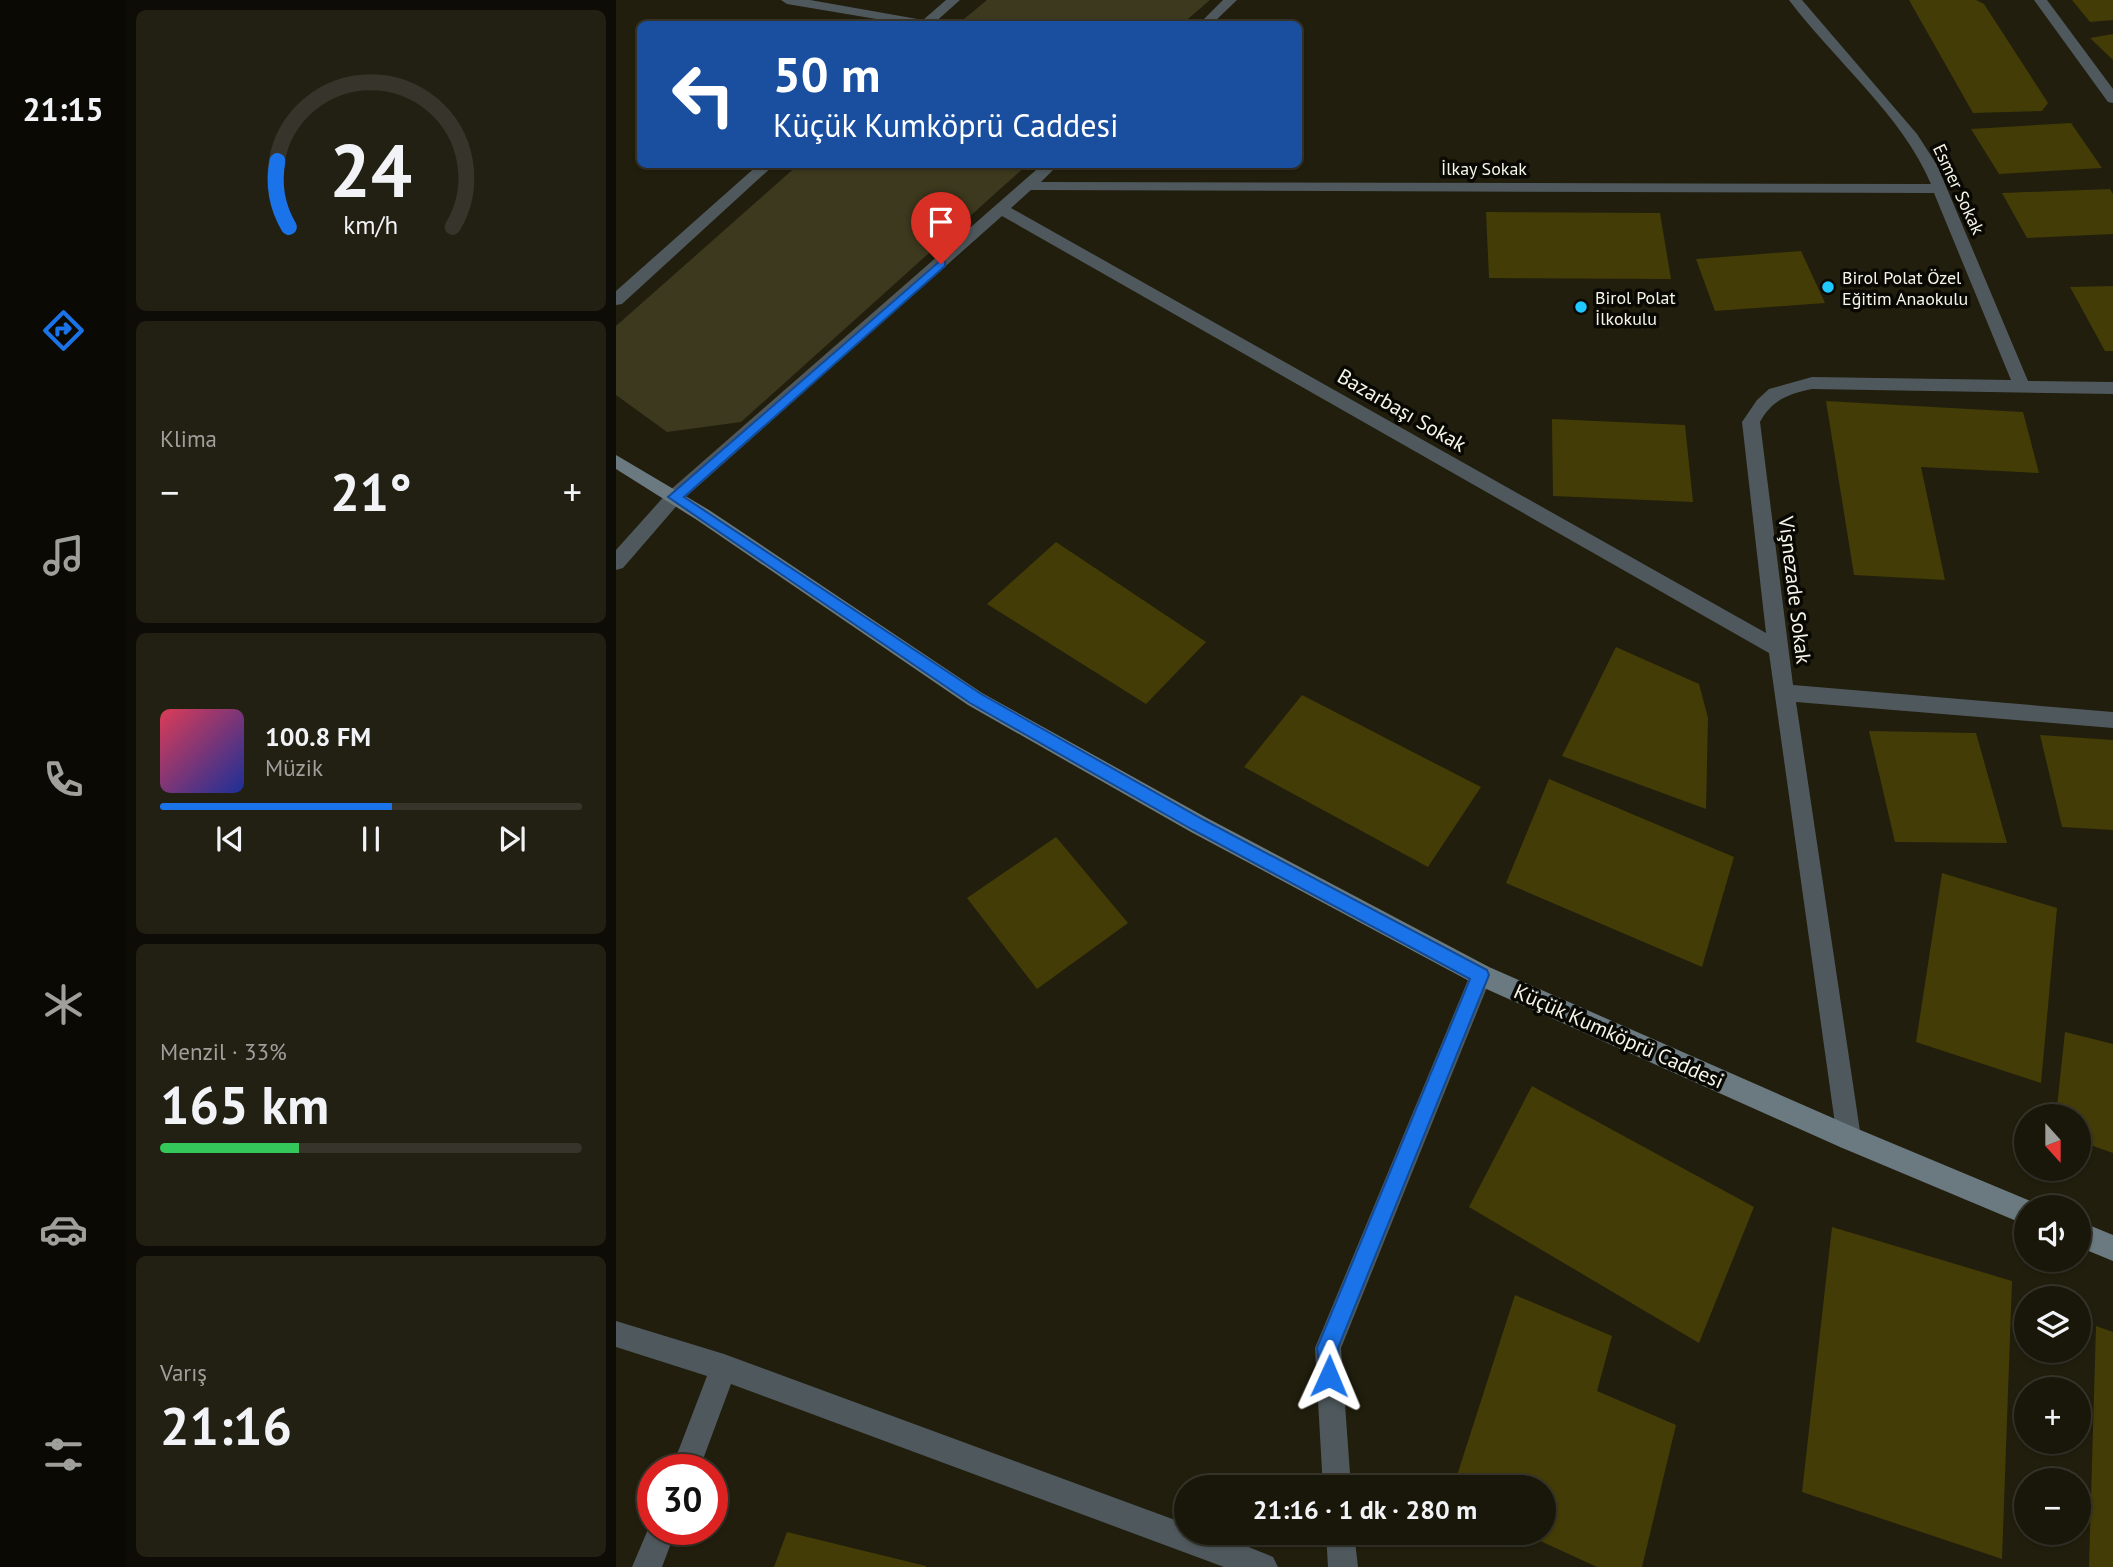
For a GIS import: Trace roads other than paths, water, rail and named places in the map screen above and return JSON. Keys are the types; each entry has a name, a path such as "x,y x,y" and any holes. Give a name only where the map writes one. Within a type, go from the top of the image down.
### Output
{"street":[{"path":"787,0 909,21"},
{"path":"930,21 954,0"},
{"path":"1208,21 1231,0"},
{"name":"Esmer Sokak","path":"1795,0 1912,137 1941,189 2022,386"},
{"path":"2040,0 2113,99"},
{"path":"616,300 764,168"},
{"path":"616,563 674,497 1048,168"},
{"name":"İlkay Sokak","path":"1028,186 1941,189"},
{"name":"Bazarbaşı Sokak","path":"1003,210 1779,649"},
{"name":"Vişnezade Sokak","path":"1849,1138 1779,649 1751,422 1761,402 1783,389 1812,383 2113,388"},
{"name":"Küçük Kumköprü Caddesi","path":"616,460 975,699 1199,825 1480,975 1849,1138 2014,1207"},
{"path":"1786,693 2113,720"},
{"path":"1336,1475 1328,1348 1480,975"},
{"path":"2091,1239 2113,1248"},
{"path":"616,1334 724,1367 1263,1567"},
{"path":"691,1454 724,1367"},
{"path":"647,1567 656,1545"},
{"path":"1341,1545 1343,1567"}],"place":[{"name":"Birol Polat Özel Eğitim Anaokulu","path":"1828,287"},
{"name":"Birol Polat İlkokulu","path":"1581,307"}]}
